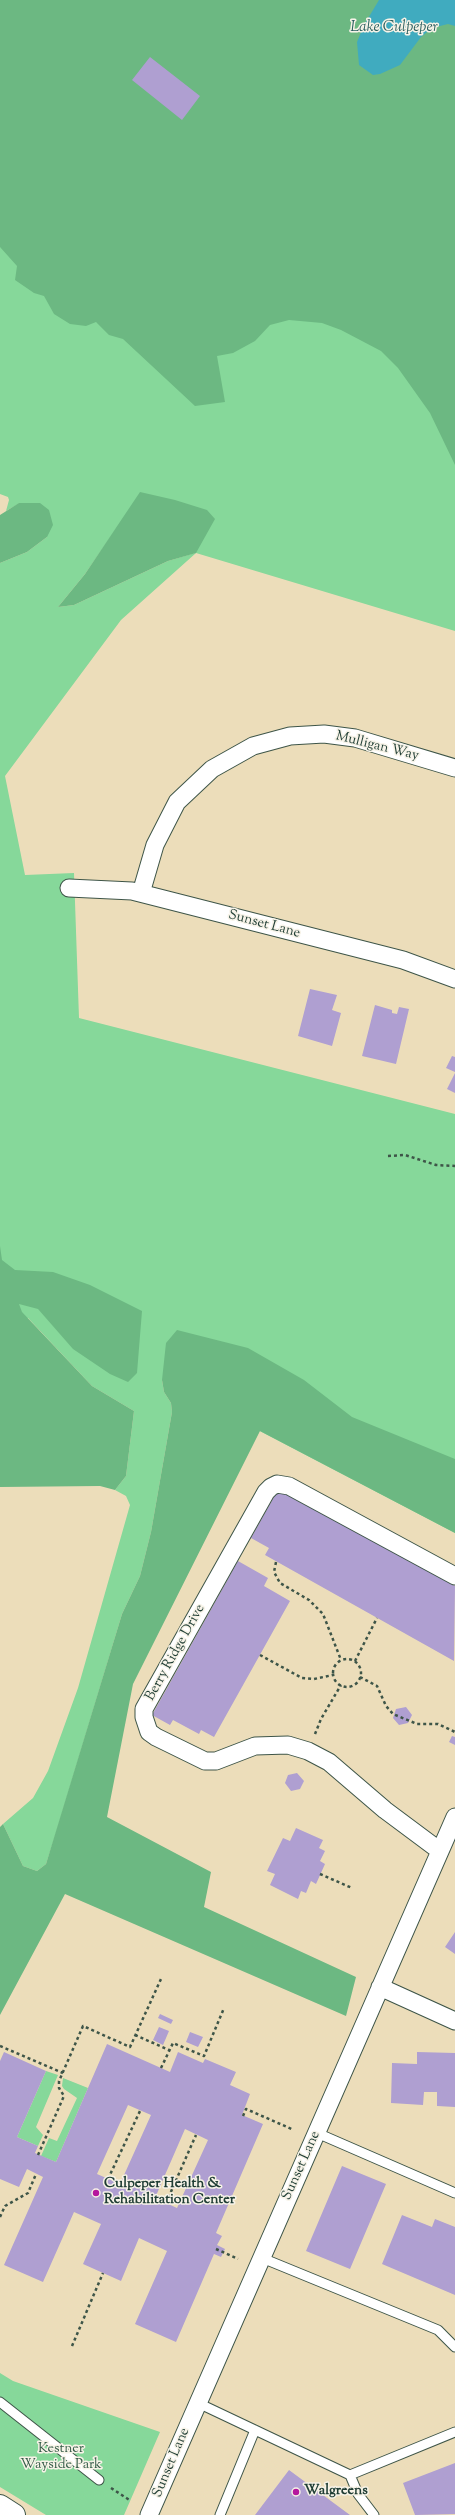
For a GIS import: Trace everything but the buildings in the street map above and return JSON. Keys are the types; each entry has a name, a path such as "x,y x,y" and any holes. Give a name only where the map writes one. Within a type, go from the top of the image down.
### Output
{"main road":[{"path":"0,2506 14,2515"}],"street":[{"name":"Mulligan Way","path":"141,893 157,840 177,802 212,769 253,746 290,736 324,734 355,738 455,768"},
{"name":"Sunset Lane","path":"69,888 102,888 141,893 402,960 455,979"},
{"name":"Berry Ridge Drive","path":"440,1851 385,1810 329,1762 308,1751 288,1745 260,1746 236,1752 216,1761 205,1761 194,1757 149,1732 144,1721 144,1709 266,1492 277,1484 289,1486 455,1576"},
{"name":"Sunset Lane","path":"149,2515 455,1817"},
{"path":"380,1987 455,2021"}],"lane":[{"path":"317,2133 455,2193"},
{"path":"262,2258 438,2330 455,2347"},
{"path":"0,2402 99,2480"},
{"path":"198,2403 350,2475 358,2494 374,2515"},
{"path":"220,2515 255,2430"},
{"path":"350,2475 455,2432"}],"path":[{"path":"388,1156 405,1155 436,1164 455,1166"},
{"path":"276,1562 274,1572 280,1583 309,1600 323,1614 341,1660"},
{"path":"355,1661 377,1618"},
{"path":"260,1655 302,1678 314,1679 333,1675"},
{"path":"333,1675 335,1666 341,1660 355,1661"},
{"path":"341,1685 354,1684 360,1677 360,1668 355,1661"},
{"path":"333,1675 341,1685"},
{"path":"360,1677 377,1686 386,1706 393,1714 418,1724 438,1724 455,1732"},
{"path":"318,1725 341,1685"},
{"path":"320,1874 352,1888"},
{"path":"38,2155 64,2096 59,2086 63,2073 84,2026 130,2047 161,1979"},
{"path":"161,2068 172,2043 204,2056 224,2008"},
{"path":"135,2035 169,2050"},
{"path":"0,2046 63,2073"},
{"path":"244,2116 246,2109 294,2130"},
{"path":"108,2179 140,2111"},
{"path":"166,2203 196,2135"},
{"path":"0,2217 5,2206 28,2193 36,2174"},
{"path":"216,2249 238,2259"},
{"path":"72,2346 102,2273"},
{"path":"99,2480 131,2501"}],"green space":[{"path":"0,0 389,0 365,69 455,14 455,465 430,413 398,368 381,351 341,330 322,323 289,320 270,325 255,341 233,353 217,356 225,402 195,406 123,339 109,335 96,322 86,326 70,324 54,314 44,296 34,293 15,280 17,266 0,247"},
{"path":"0,210 292,254 455,372 455,631 196,553 121,620 5,776 25,875 74,873 79,1018 455,1114 455,1533 162,1380 164,1392 171,1403 172,1412 151,1532 140,1576 122,1614 46,1864 37,1871 23,1866 3,1824 33,1798 48,1771 78,1688 130,1505 126,1496 115,1490 126,1476 134,1411 92,1386 28,1318 0,1329 0,563 27,552 47,537 29,503 20,503 6,511 9,500 8,497 0,494","holes":["116,529 195,553 168,561 74,605 58,607 85,574"]},
{"path":"140,492 175,500 207,510 215,519 196,553 168,561 74,605 58,607 85,574"},
{"path":"19,503 40,503 49,510 53,525 47,537 27,552 0,563 0,515"},
{"path":"0,1246 2,1260 15,1270 53,1272 90,1285 142,1311 137,1373 128,1382 110,1374 73,1349 38,1309 19,1304 22,1312 92,1386 134,1411 126,1476 115,1490 100,1486 0,1487"},
{"path":"177,1330 248,1348 304,1380 352,1417 455,1459 455,1533 260,1431 133,1684 107,1817 211,1872 204,1907 356,1977 346,2016 65,1894 0,2015 0,1827 3,1824 23,1866 37,1871 46,1864 122,1614 140,1576 151,1532 172,1412 171,1403 164,1392 162,1380 166,1343"},
{"path":"46,2071 58,2075 36,2127 43,2135 38,2146 17,2137"},
{"path":"63,2078 88,2088 56,2162 41,2156 49,2138 57,2141 77,2098 64,2089 62,2086"},
{"name":"Kestner Wayside Park","path":"0,2373 13,2381 160,2432 124,2515 46,2515 0,2487"}],"water":[{"name":"Lake Culpeper","path":"379,0 455,0 455,26 448,24 432,28 421,37 400,65 380,74 373,75 359,65 357,42 364,25"}],"place":[{"name":"Culpeper Health & Rehabilitation Center","path":"96,2193"},
{"name":"Walgreens","path":"296,2492"}]}
